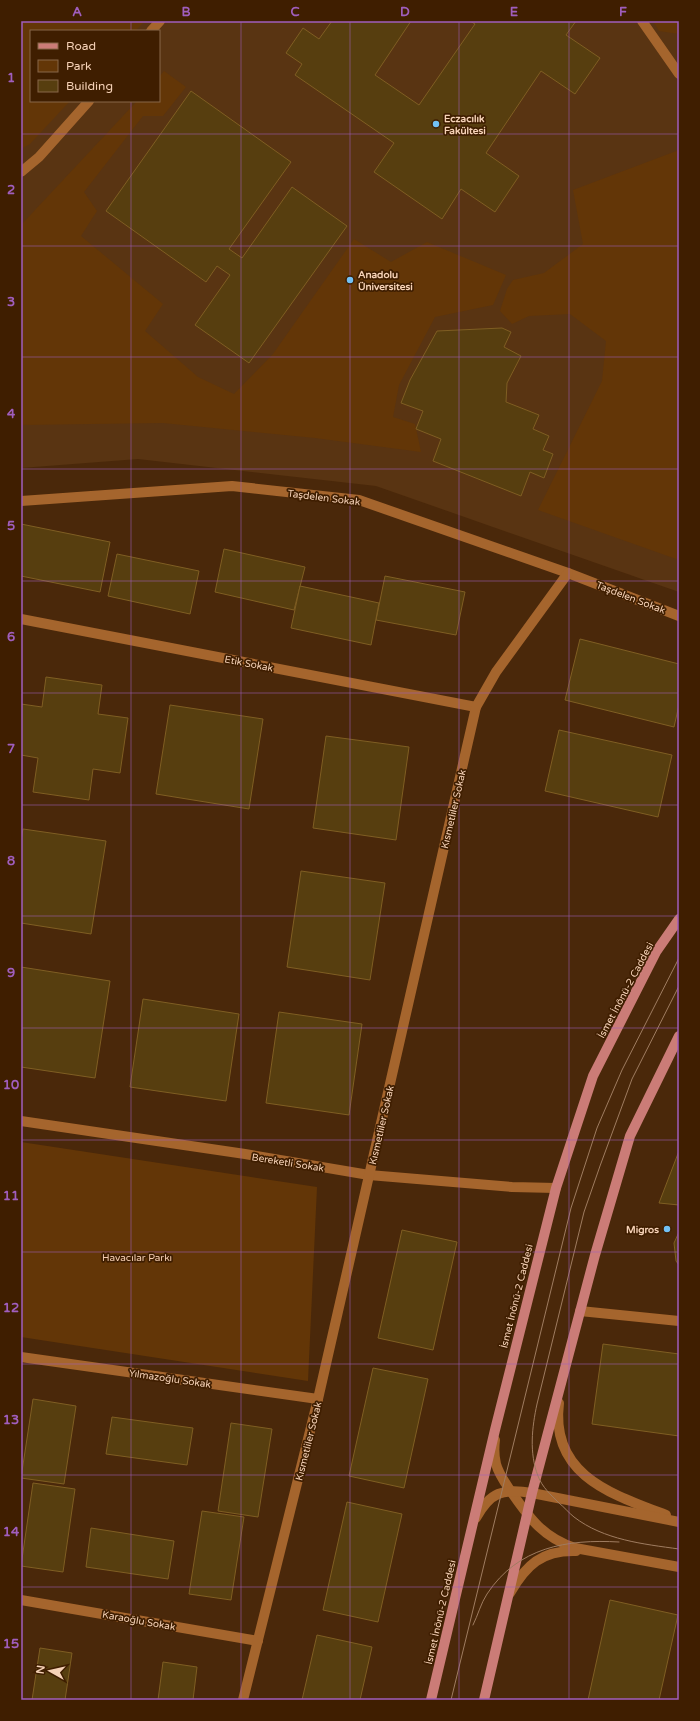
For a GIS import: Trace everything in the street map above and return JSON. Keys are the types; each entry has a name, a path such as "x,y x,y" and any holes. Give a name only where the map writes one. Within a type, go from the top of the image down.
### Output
{"main road":[{"name":"İsmet İnönü-2 Caddesi","path":"431,1700 495,1430 556,1188 593,1076 656,952 679,919"},
{"path":"484,1700 532,1493 580,1310 630,1136 679,1036"}],"street":[{"path":"152,30 160,21"},
{"path":"642,21 678,70"},
{"path":"21,172 39,157 88,102"},
{"name":"Taşdelen Sokak","path":"21,501 232,486 359,500 568,573 679,616"},
{"name":"Kısmetliler Sokak","path":"243,1700 318,1399 476,706 496,672 568,573"},
{"name":"Etik Sokak","path":"21,619 476,706"},
{"name":"Bereketli Sokak","path":"21,1121 245,1154 369,1175 512,1187 556,1188"},
{"path":"580,1310 679,1322"},
{"name":"Yılmazoğlu Sokak","path":"21,1357 318,1399"},
{"path":"561,1383 557,1425 562,1445 570,1460 596,1485 617,1496 679,1521"},
{"path":"495,1430 496,1462 500,1474 527,1514 544,1532 562,1544 679,1567"},
{"path":"472,1525 483,1505 490,1498 501,1492 511,1491 532,1493 679,1521"},
{"path":"507,1600 518,1579 528,1567 542,1557 557,1552 592,1551"},
{"name":"Karaoğlu Sokak","path":"21,1600 258,1641"}],"shaded area":[{"name":"Anadolu Üniversitesi","path":"21,21 679,21 679,592 376,486 138,459 21,468"}],"green space":[{"path":"21,21 145,21 136,30 30,30 30,102 69,102 30,144 21,149"},
{"path":"653,21 679,21 679,34 659,31"},
{"path":"164,71 186,87 163,116 143,116 84,192 97,211 81,236 163,304 145,331 198,377 234,394 273,354 354,239 391,262 427,242 506,275 493,305 435,317 399,385 393,417 415,424 421,452 315,438 163,423 21,425 21,225 136,102 160,102 160,76"},
{"path":"679,150 679,560 538,510 602,381 606,341 570,314 529,316 512,324 500,311 507,289 513,280 544,273 583,244 573,190"},
{"name":"Havacılar Parkı","path":"21,1142 317,1187 308,1381 21,1337"}],"building":[{"name":"Eczacılık Fakültesi","path":"332,21 411,21 375,75 419,105 475,24 470,21 576,21 566,35 600,58 575,94 541,71 486,153 519,176 495,212 461,189 442,219 374,172 394,143 295,75 302,64 286,53 303,28 319,39"},
{"path":"191,91 291,162 229,249 242,258 292,187 347,226 249,363 195,325 230,275 217,266 206,282 106,211"},
{"path":"502,328 511,332 504,347 521,356 507,383 506,402 539,415 533,429 549,436 543,450 553,454 544,478 530,472 521,496 433,461 441,439 416,429 423,411 401,403 410,380 437,331"},
{"path":"21,524 110,542 100,592 21,576"},
{"path":"224,549 305,567 294,610 215,592"},
{"path":"117,554 199,571 190,614 108,596"},
{"path":"385,576 465,592 456,635 376,620"},
{"path":"300,586 379,603 371,645 291,628"},
{"path":"580,639 679,664 679,705 674,727 565,700"},
{"path":"46,677 102,685 98,714 128,718 120,773 93,769 89,800 33,792 38,758 21,755 21,704 42,707"},
{"path":"170,705 263,719 249,809 156,794"},
{"path":"559,730 672,755 658,817 545,791"},
{"path":"326,736 409,747 396,840 313,828"},
{"path":"23,829 106,841 91,934 21,923 21,840"},
{"path":"301,871 385,883 370,980 287,967"},
{"path":"21,967 110,981 95,1078 21,1067"},
{"path":"143,999 239,1014 226,1101 130,1087"},
{"path":"279,1012 362,1024 349,1115 266,1103"},
{"path":"679,1151 679,1205 659,1203"},
{"path":"402,1230 457,1242 433,1350 378,1338"},
{"path":"679,1232 679,1265 676,1261 674,1243"},
{"path":"603,1344 679,1354 679,1436 592,1424"},
{"path":"373,1368 428,1379 404,1488 349,1476"},
{"path":"33,1399 76,1406 64,1484 21,1478"},
{"path":"112,1417 193,1428 187,1465 106,1454"},
{"path":"231,1423 272,1429 258,1517 218,1511"},
{"path":"33,1483 75,1489 63,1572 21,1566"},
{"path":"347,1502 402,1514 378,1622 323,1610"},
{"path":"202,1511 244,1517 231,1600 189,1594"},
{"path":"91,1528 174,1541 168,1579 86,1567"},
{"path":"610,1600 678,1615 659,1700 588,1700"},
{"path":"317,1635 372,1647 360,1700 302,1700"},
{"path":"40,1648 72,1653 65,1700 32,1700"},
{"path":"163,1662 197,1667 193,1700 158,1700"}],"tram line":[{"path":"451,1700 571,1208 597,1128 622,1070 679,958"},
{"path":"679,986 632,1079 584,1212 537,1404 532,1440 533,1458 540,1480 550,1494 574,1517 598,1531 624,1540 679,1549"},
{"path":"473,1625 487,1594 499,1578 513,1566 529,1556 545,1549 581,1542 619,1542"}],"place":[{"name":"Eczacılık Fakültesi","path":"436,124"},
{"name":"Anadolu Üniversitesi","path":"350,280"},
{"name":"Migros","path":"667,1229"}]}
